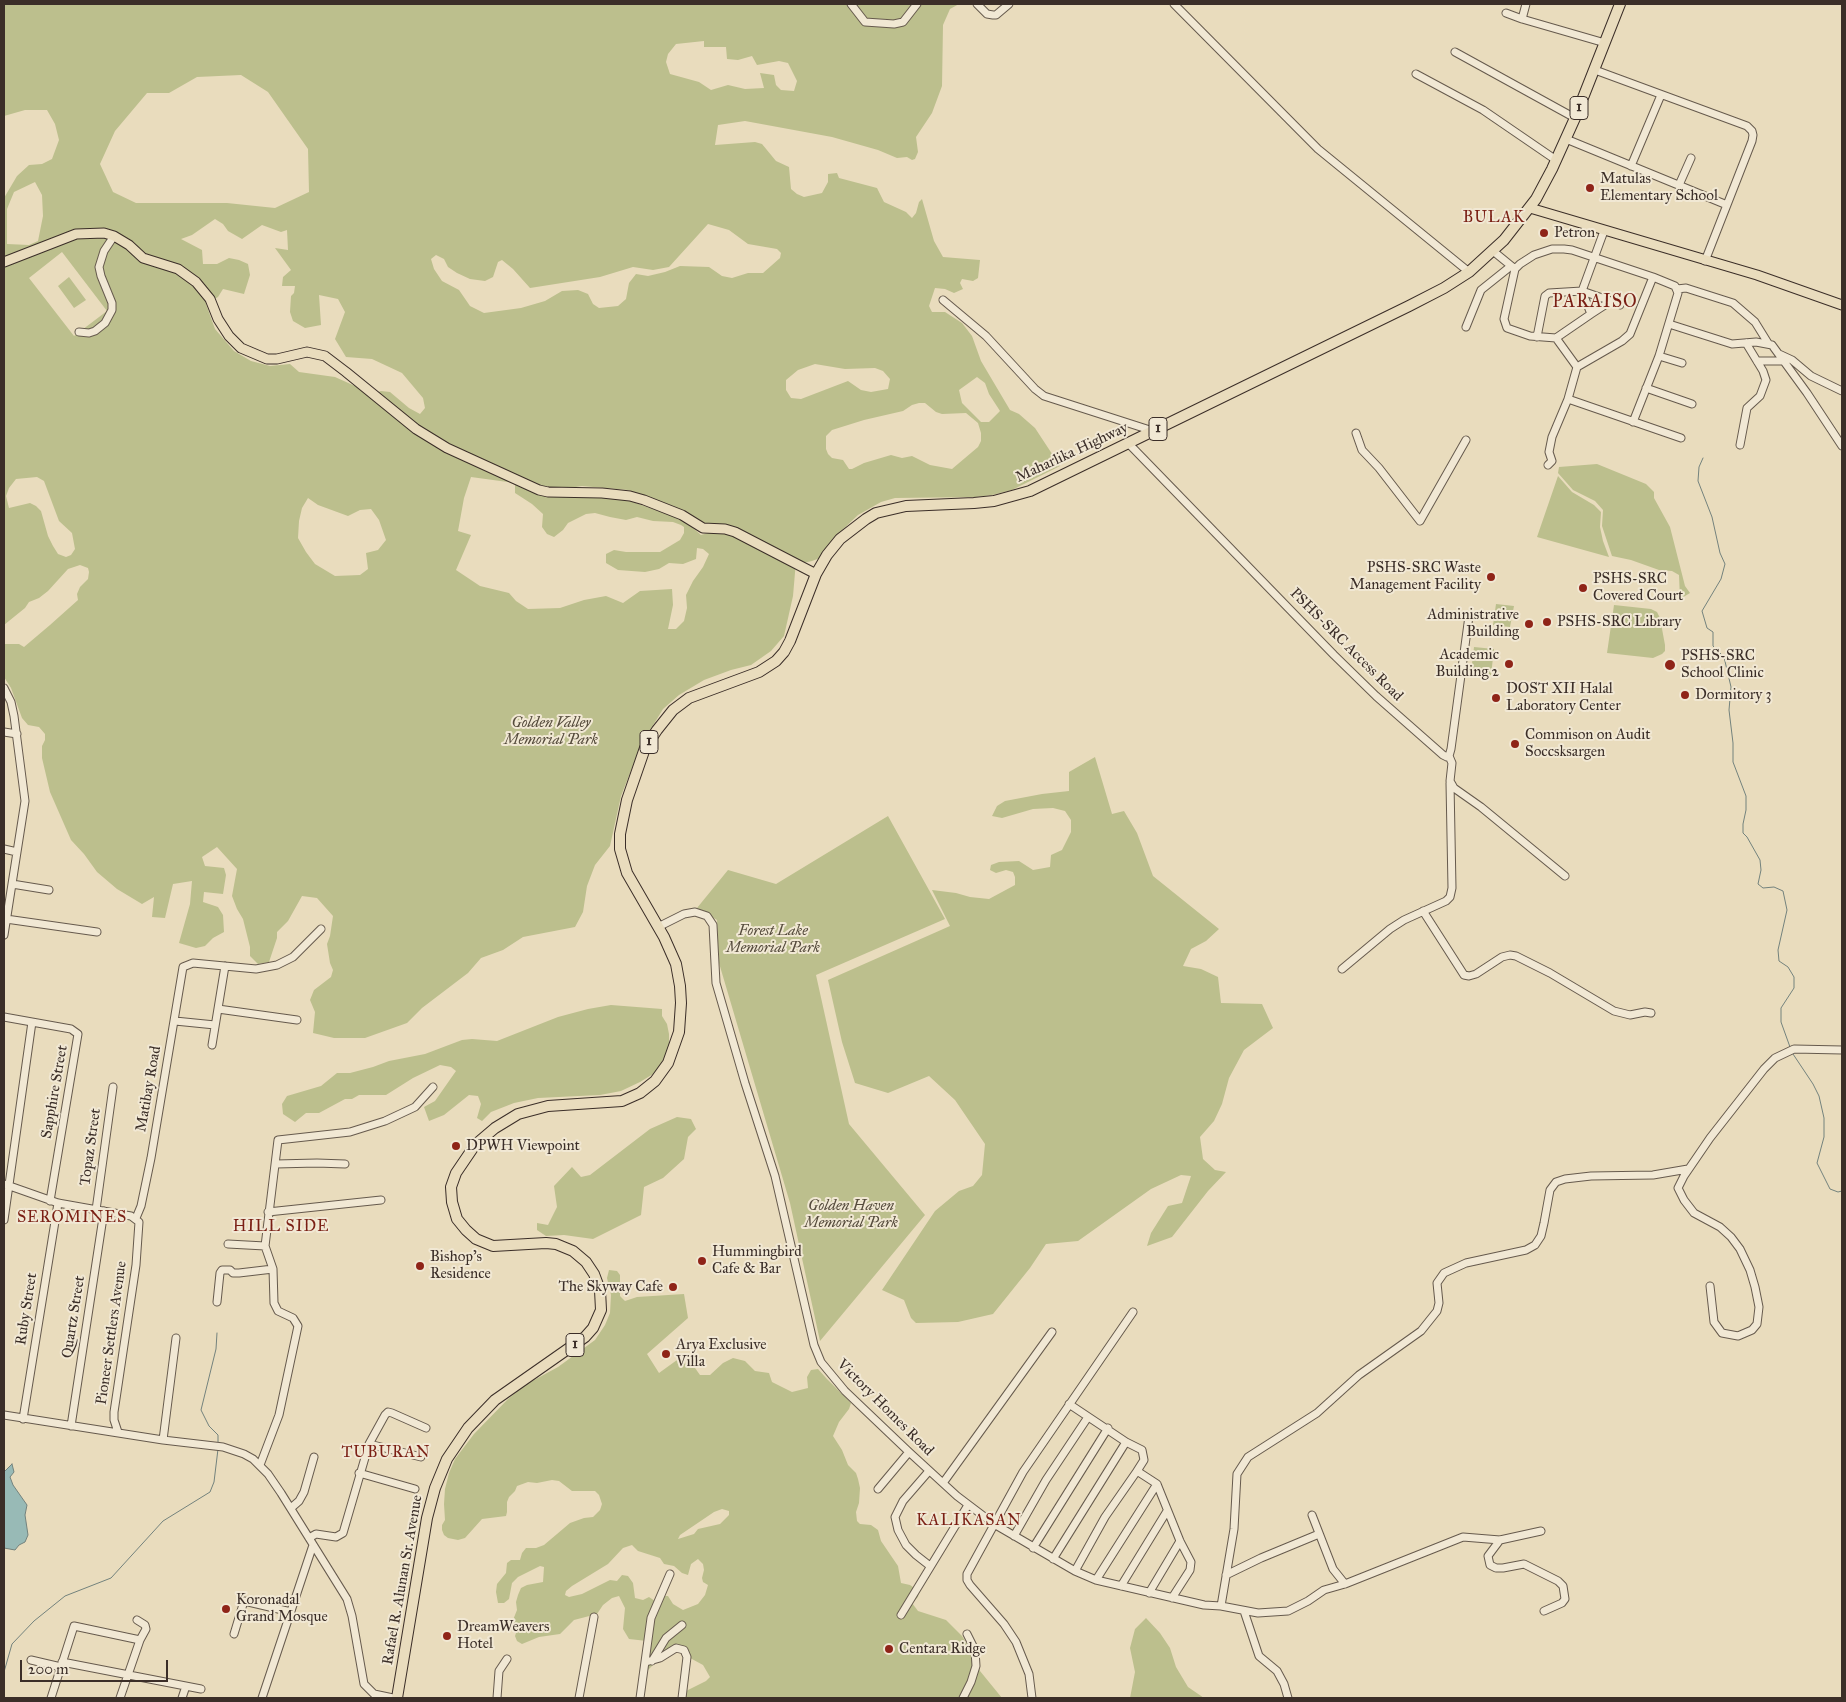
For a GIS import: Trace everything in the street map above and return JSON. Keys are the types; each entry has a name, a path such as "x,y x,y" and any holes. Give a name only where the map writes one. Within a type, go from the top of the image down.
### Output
{"highway":[{"name":"Maharlika Highway","path":"658,926 627,872 620,849 622,818 645,748 672,710 689,698 759,672 776,661 790,641 816,574 827,555 840,539 858,524 876,513 906,506 974,504 1016,496 1046,485 1429,296 1469,272 1493,251 1530,208 1566,139 1620,4"},
{"name":"Rafael R. Alunan Sr. Avenue","path":"397,1698 427,1518 435,1488 447,1459 468,1428 496,1400 585,1337 593,1328 601,1310 600,1290 594,1274 586,1262 573,1251 546,1242 493,1246 476,1239 457,1219 453,1210 451,1194 453,1181 461,1164 476,1145 495,1128 518,1114 548,1106 622,1100 640,1093 658,1077 668,1063 675,1046 681,1020 681,1003 676,964 658,926"}],"main road":[{"path":"1530,208 1798,288 1842,305"},
{"path":"4,262 76,234 104,233 114,236 122,240 143,258 178,269 196,282 210,299 218,319 229,336 241,348 267,359 277,359 307,352 325,356 416,429 447,448 539,490 558,493 618,494 644,500 682,515 703,528 725,529 736,532 816,574"}],"street":[{"path":"851,4 864,22 894,24 903,22 917,4"},
{"path":"977,4 987,14 996,15 1009,4"},
{"path":"1174,4 1318,149 1469,272"},
{"path":"1522,19 1526,4"},
{"path":"1506,13 1605,43"},
{"path":"1455,52 1575,118"},
{"path":"1595,70 1750,128 1753,135 1752,141 1705,261"},
{"path":"1416,74 1482,110 1556,160"},
{"path":"1631,166 1661,95"},
{"path":"1566,139 1727,205"},
{"path":"1679,185 1691,158"},
{"path":"1591,314 1582,291 1604,231"},
{"path":"79,332 89,333 100,327 109,318 112,310 112,302 102,281 99,267 104,250 114,236"},
{"path":"1466,327 1481,290 1527,258 1552,249 1572,250 1672,284 1677,289"},
{"path":"1493,251 1513,268"},
{"path":"1513,268 1504,322 1510,331 1537,337 1556,338 1611,301"},
{"path":"1548,464 1552,460 1549,452 1552,437 1568,400 1578,367 1622,341 1630,334 1653,277"},
{"path":"1677,289 1686,288 1733,303 1754,322 1807,393 1842,446"},
{"path":"1634,422 1659,356 1677,289"},
{"path":"1537,337 1546,295 1555,292 1582,291 1620,305"},
{"path":"943,300 986,336 1035,389 1044,396 1153,431"},
{"path":"1669,324 1724,342 1738,344 1768,343"},
{"path":"1556,338 1571,361 1578,367"},
{"path":"1740,445 1747,408 1758,398 1766,380 1758,361 1746,343"},
{"path":"1659,356 1682,363"},
{"path":"1758,361 1781,358 1792,360 1811,376 1842,391"},
{"path":"1646,388 1692,404"},
{"path":"1568,400 1681,438"},
{"path":"1356,433 1362,450 1379,468 1420,521 1466,440"},
{"name":"PSHS-SRC Access Road","path":"1129,444 1348,668 1443,756 1449,756"},
{"path":"1342,969 1390,929 1422,911 1446,901 1451,894 1450,783 1452,763 1449,756 1469,616"},
{"path":"4,688 13,709 26,802 4,935"},
{"path":"4,732 17,734"},
{"path":"1450,783 1565,876"},
{"path":"4,849 17,852"},
{"path":"12,884 49,890"},
{"path":"1422,911 1464,975 1476,974 1502,957 1516,956 1550,973 1614,1012 1630,1015 1645,1012 1652,1013"},
{"name":"Victory Homes Road","path":"658,926 684,914 695,912 704,914 711,920 714,931 716,982 776,1176 817,1352 821,1362 834,1379 929,1471 968,1505 994,1524 1053,1559 1096,1580 1210,1607 1221,1606 1244,1611 1270,1613 1288,1611 1324,1590 1345,1584 1463,1537 1500,1540 1541,1531"},
{"path":"6,919 97,932"},
{"path":"212,1045 225,966 256,969 284,963 293,957 321,929"},
{"name":"Matibay Road","path":"136,1218 141,1206 175,1021 181,974 185,965 193,963 225,966"},
{"path":"218,1009 297,1020"},
{"name":"Sapphire Street","path":"4,1017 71,1029 76,1032 78,1037 54,1202"},
{"path":"175,1021 215,1025"},
{"path":"4,1220 7,1185 32,1022"},
{"path":"1710,1286 1714,1322 1722,1333 1738,1336 1752,1330 1757,1324 1759,1312 1757,1295 1750,1270 1731,1237 1720,1227 1694,1212 1684,1200 1678,1188 1688,1169 1774,1058 1794,1049 1842,1050"},
{"path":"260,1466 279,1415 298,1326 293,1318 278,1311 274,1303 273,1269 265,1246 278,1140 350,1132 385,1121 415,1107 433,1087"},
{"name":"Topaz Street","path":"100,1211 113,1088"},
{"path":"276,1164 317,1162 345,1164"},
{"path":"1221,1606 1234,1529 1237,1474 1243,1462 1258,1450 1317,1413 1359,1375 1421,1331 1437,1311 1439,1303 1437,1283 1444,1273 1466,1264 1526,1250 1535,1245 1542,1230 1550,1190 1560,1180 1591,1176 1652,1175 1688,1169"},
{"path":"7,1185 54,1202 136,1218"},
{"path":"268,1212 381,1200"},
{"name":"Ruby Street","path":"23,1419 54,1202"},
{"name":"Quartz Street","path":"71,1426 100,1211"},
{"name":"Pioneer Settlers Avenue","path":"118,1432 114,1420 114,1412 138,1247 140,1226 136,1218"},
{"path":"228,1244 265,1246"},
{"path":"218,1302 220,1273 222,1270 239,1273 273,1269"},
{"path":"1032,1698 1029,1674 1016,1642 1004,1624 967,1580 968,1570 1023,1472 1133,1312"},
{"path":"943,1483 1052,1332"},
{"path":"163,1440 176,1338"},
{"path":"1069,1404 1108,1428 1126,1442 1142,1450 1144,1456 1144,1460 1105,1517 1075,1571"},
{"path":"262,1698 291,1612 311,1542 316,1534 336,1537 343,1533 369,1444 385,1415 388,1412 392,1413 426,1428"},
{"path":"4,1415 163,1440 223,1447 244,1454 260,1466 273,1481 349,1607 364,1684 374,1694 392,1698"},
{"path":"1014,1536 1046,1480 1088,1417"},
{"path":"1033,1548 1108,1428"},
{"path":"1053,1559 1126,1442"},
{"path":"369,1444 421,1457"},
{"path":"878,1489 909,1452"},
{"path":"291,1508 301,1498 314,1457"},
{"path":"929,1471 903,1500 895,1517 898,1530 906,1545 916,1556 930,1566"},
{"path":"1137,1471 1157,1484 1167,1511 1191,1562 1191,1567 1172,1598"},
{"path":"359,1473 415,1489"},
{"path":"1096,1580 1157,1484"},
{"path":"901,1615 968,1505"},
{"path":"1121,1586 1167,1511"},
{"path":"1312,1515 1336,1574 1345,1584"},
{"path":"1226,1575 1255,1560 1319,1534"},
{"path":"1149,1593 1180,1540"},
{"path":"1500,1540 1488,1556 1490,1565 1496,1568 1504,1568 1524,1564 1558,1581 1562,1586 1565,1599 1562,1603 1544,1611"},
{"path":"640,1698 649,1661 652,1618 670,1574"},
{"path":"234,1634 244,1601 291,1612"},
{"path":"1244,1611 1260,1656 1277,1672 1284,1684 1288,1698"},
{"path":"579,1698 594,1618"},
{"path":"120,1698 146,1628 145,1625 137,1620"},
{"path":"649,1661 666,1638 682,1625"},
{"path":"51,1698 74,1626 140,1640"},
{"path":"962,1698 971,1682 976,1666 976,1650 967,1634"},
{"path":"649,1661 660,1658 673,1649 684,1650 687,1657 682,1698"},
{"path":"497,1698 498,1671 507,1659"},
{"path":"31,1660 202,1689"},
{"path":"182,1698 186,1686"}],"green space":[{"name":"Golden Valley Memorial Park","path":"4,4 959,4 950,9 943,25 942,86 932,113 916,137 918,152 915,159 912,160 907,157 897,158 878,150 832,137 745,121 718,125 715,145 755,142 762,144 776,161 789,167 791,189 804,197 822,193 828,182 828,174 837,173 839,178 877,188 884,202 906,212 912,218 922,199 934,241 943,257 980,260 978,278 973,281 962,279 960,283 963,289 954,293 945,289 935,288 929,306 932,312 945,312 962,323 972,336 981,361 1010,410 1019,414 1035,428 1060,466 1012,490 992,495 976,497 895,498 881,502 858,515 836,536 820,558 803,563 796,561 793,596 784,636 771,651 751,665 704,680 679,695 663,709 641,745 621,796 610,846 595,865 587,886 583,912 575,927 523,937 503,950 481,958 468,973 422,1008 407,1023 365,1038 334,1038 313,1033 315,1012 310,1000 314,990 331,977 333,970 327,944 333,916 317,898 302,896 288,921 277,932 277,938 269,962 258,964 250,956 250,947 243,919 232,896 237,869 217,847 202,857 205,866 224,868 226,875 223,894 204,892 203,902 218,907 223,915 224,932 213,938 205,946 196,948 179,943 190,904 192,881 173,884 165,918 152,917 154,897 142,904 117,889 97,872 71,840 50,792 42,758 45,734 39,727 28,725 22,718 11,688 4,677 4,644 19,644 24,647 50,625 78,600 77,594 80,587 88,579 89,572 88,568 80,565 68,569 48,591 39,598 29,602 25,608 4,625 4,198 17,176 29,165 42,164 52,159 59,140 55,124 47,110 25,110 4,116","holes":["704,41 704,47 726,47 727,59 738,60 752,56 757,65 779,61 788,63 797,81 794,91 781,90 776,85 774,75 760,73 764,88 745,89 728,85 711,90 699,82 670,74 666,62 668,54 676,44","241,75 268,92 308,149 309,192 275,208 227,203 136,203 113,192 100,164 115,131 147,93 169,93 197,77","35,182 42,195 43,216 38,241 29,245 7,244 7,209 14,192","215,219 223,224 228,231 242,239 262,225 281,232 287,230 288,250 275,248 291,270 283,277 282,286 295,286 294,293 291,296 290,312 293,321 305,328 321,325 319,295 338,299 345,312 335,339 346,357 372,359 402,373 423,398 425,408 420,414 409,408 390,392 381,391 370,395 335,377 299,372 290,364 270,366 251,361 234,351 215,329 206,304 218,297 223,289 244,294 250,275 248,264 229,258 217,264 203,264 202,250 181,239 192,235","708,224 729,230 748,244 777,249 781,253 780,258 763,273 748,273 732,278 722,276 709,267 680,266 648,276 636,274 629,283 626,299 618,306 599,308 593,304 588,294 578,290 562,291 545,301 521,308 484,313 470,306 459,290 442,281 434,269 431,259 436,255 444,259 448,267 457,273 470,279 485,281 493,277 498,262 502,260 530,288 600,277 633,267 653,270 669,267","62,252 107,311 74,336 29,278","815,364 845,369 875,368 883,371 890,379 888,389 871,392 861,390 848,381 801,399 791,398 786,390 786,380 798,370","977,377 985,383 989,394 1000,411 989,422 981,422 962,403 959,390","925,403 936,412 942,414 966,413 978,423 981,441 978,447 952,469 930,465 912,456 902,458 891,455 849,469 843,460 832,458 828,454 826,436 832,430 903,411 912,405","37,477 44,481 59,521 72,533 75,549 71,555 66,557 58,554 48,536 41,511 36,506 30,503 9,508 6,496 16,479","471,477 515,483 515,493 543,514 542,527 547,534 554,537 568,523 586,514 595,513 626,520 637,517 653,521 673,522 684,527 684,533 680,540 660,552 614,550 606,554 606,563 618,570 645,572 659,569 669,563 683,564 696,559 697,548 703,549 709,554 686,595 687,608 684,621 676,629 668,629 673,605 672,589 640,591 623,603 606,596 584,600 560,608 528,609 516,601 509,593 480,586 456,570 471,535 458,531 464,498","538,485 563,489 582,486 628,490 673,506 701,522 708,533 701,535 684,520 613,495 565,497 541,493","308,498 318,505 348,516 360,510 371,509 379,520 386,540 378,550 366,553 368,569 360,575 335,576 315,564 298,538 302,508"]},
{"path":"69,277 86,300 74,308 58,286"},
{"path":"1597,464 1646,484 1654,492 1654,498 1670,527 1685,586 1690,593 1680,599 1679,575 1672,571 1659,570 1631,560 1612,556 1602,526 1603,510 1595,501 1573,490 1558,473 1559,467"},
{"path":"1558,476 1572,492 1594,505 1601,512 1600,527 1609,557 1537,537"},
{"path":"1496,604 1514,606 1510,627 1493,625"},
{"path":"1614,605 1651,609 1657,612 1660,618 1665,651 1653,658 1607,653"},
{"path":"1474,647 1494,649 1491,675 1471,672"},
{"path":"1095,757 1112,814 1124,811 1137,833 1153,876 1219,929 1206,941 1191,949 1183,966 1201,969 1218,977 1221,1003 1262,1004 1273,1028 1244,1050 1229,1078 1222,1104 1214,1121 1200,1137 1203,1159 1215,1170 1226,1172 1208,1191 1172,1237 1147,1246 1151,1233 1168,1206 1182,1203 1191,1176 1181,1175 1151,1189 1078,1241 1046,1244 1030,1268 993,1314 958,1322 916,1323 911,1318 904,1300 882,1290 935,1211 959,1191 973,1186 982,1175 985,1144 955,1100 929,1076 888,1093 855,1083 842,1042 828,980 950,926 932,890 989,899 1015,885 1013,872 1006,870 996,873 990,870 991,865 999,862 1019,861 1033,870 1050,867 1051,855 1062,850 1071,832 1071,820 1065,811 1053,808 1033,809 1002,818 992,816 997,806 1005,801 1069,791 1069,772"},
{"name":"Forest Lake Memorial Park","path":"888,816 945,919 816,975 849,1124 925,1215 820,1341 790,1203 719,963 717,920 697,908 728,870 776,884"},
{"path":"611,1005 662,1009 662,1016 667,1024 669,1034 669,1047 658,1071 621,1091 600,1095 538,1098 514,1103 491,1112 482,1121 477,1118 481,1104 478,1096 469,1095 444,1115 429,1121 424,1107 435,1101 456,1071 451,1067 440,1065 413,1078 386,1095 359,1095 352,1099 345,1099 319,1113 306,1113 295,1122 283,1114 282,1104 287,1096 321,1086 337,1073 350,1073 389,1061 425,1054 462,1040 497,1041 558,1017"},
{"path":"677,1117 691,1119 696,1129 688,1137 684,1159 663,1178 644,1187 641,1215 593,1239 564,1235 546,1236 537,1230 537,1223 548,1225 557,1207 554,1186 572,1167 581,1177 590,1175 650,1129"},
{"path":"609,1270 617,1271 620,1275 620,1296 625,1301 637,1297 684,1294 688,1318 647,1354 659,1373 677,1360 695,1368 700,1375 710,1375 723,1363 733,1358 745,1361 755,1371 769,1373 772,1382 792,1392 808,1388 807,1377 811,1370 818,1369 851,1403 833,1436 842,1450 848,1465 856,1473 858,1479 860,1488 856,1512 857,1521 860,1524 871,1525 878,1530 881,1541 898,1566 901,1583 910,1585 919,1591 918,1597 912,1603 918,1611 946,1620 962,1636 974,1655 980,1671 1002,1698 684,1698 684,1694 688,1690 710,1677 703,1665 679,1652 664,1654 643,1675 647,1641 629,1639 623,1629 625,1608 619,1596 612,1598 603,1605 597,1614 574,1620 560,1634 539,1637 522,1644 517,1641 515,1636 517,1630 513,1620 517,1610 516,1602 518,1595 521,1588 543,1582 544,1567 540,1566 518,1577 512,1583 509,1599 504,1603 498,1603 497,1584 506,1573 507,1563 511,1560 520,1560 526,1548 536,1548 544,1545 570,1523 593,1517 600,1510 602,1504 599,1495 595,1491 572,1491 559,1481 528,1482 517,1486 509,1497 506,1516 482,1519 465,1538 458,1540 448,1538 442,1530 445,1520 445,1489 455,1459 474,1434 508,1399 525,1385 558,1367 595,1340 610,1313 611,1295 607,1278","holes":["722,1509 729,1511 729,1515 720,1524 698,1529 694,1534 678,1539 680,1535 714,1512","632,1545 638,1551 660,1558 664,1564 674,1566 682,1573 688,1575 691,1564 698,1559 703,1564 703,1582 708,1585 705,1595 698,1604 683,1610 673,1604 668,1596 662,1596 655,1601 649,1597 643,1600 635,1598 633,1583 628,1576 622,1575 617,1581 610,1580 582,1594 569,1597 565,1595 566,1591 572,1586 608,1564 623,1548"]},
{"path":"1146,1618 1160,1633 1170,1648 1176,1667 1188,1687 1204,1698 1130,1698 1135,1672 1130,1648 1135,1629"}],"water":[{"path":"12,1464 14,1472 10,1477 13,1485 27,1505 25,1515 28,1535 25,1542 15,1550 4,1548 4,1472"}],"waterway":[{"path":"1703,458 1699,467 1698,481 1712,517 1720,553 1725,564 1721,579 1702,611 1707,628 1713,632 1713,646 1724,657 1731,687 1729,710 1733,762 1746,796 1743,833 1760,860 1761,870 1758,884 1763,888 1774,887 1783,891 1787,910 1778,950 1779,961 1788,967 1794,977 1794,988 1781,1008 1781,1022 1790,1047"},
{"path":"1793,1054 1819,1096 1824,1118 1824,1137 1817,1163 1830,1189 1838,1192 1842,1191"},
{"path":"217,1333 216,1349 201,1410 209,1426 218,1435 218,1445"},
{"path":"4,1672 12,1644 34,1621 65,1596 111,1578 163,1521 210,1492 214,1482 218,1449"}],"place":[{"name":"Matulas Elementary School","path":"1590,188"},
{"name":"Petron","path":"1544,233"},
{"name":"PSHS-SRC Waste Management Facility","path":"1491,577"},
{"name":"PSHS-SRC Covered Court","path":"1583,588"},
{"name":"PSHS-SRC Library","path":"1547,622"},
{"name":"Administrative Building","path":"1529,624"},
{"name":"Academic Building 2","path":"1509,664"},
{"name":"PSHS-SRC School Clinic","path":"1670,665"},
{"name":"Dormitory 3","path":"1685,695"},
{"name":"DOST XII Halal Laboratory Center","path":"1496,698"},
{"name":"Commison on Audit Soccsksargen","path":"1515,744"},
{"name":"DPWH Viewpoint","path":"456,1146"},
{"name":"Hummingbird Cafe & Bar","path":"702,1261"},
{"name":"Bishop's Residence","path":"420,1266"},
{"name":"The Skyway Cafe","path":"673,1287"},
{"name":"Arya Exclusive Villa","path":"666,1354"},
{"name":"Koronadal Grand Mosque","path":"226,1609"},
{"name":"DreamWeavers Hotel","path":"447,1636"},
{"name":"Centara Ridge","path":"889,1649"}],"district":[{"name":"BULAK","path":"1494,218"},
{"name":"PARAISO","path":"1595,303"},
{"name":"SEROMINES","path":"72,1218"},
{"name":"HILL SIDE","path":"281,1227"},
{"name":"TUBURAN","path":"386,1453"},
{"name":"KALIKASAN","path":"969,1521"}],"park label":[{"name":"Golden Haven Memorial Park","path":"851,1214"}]}
